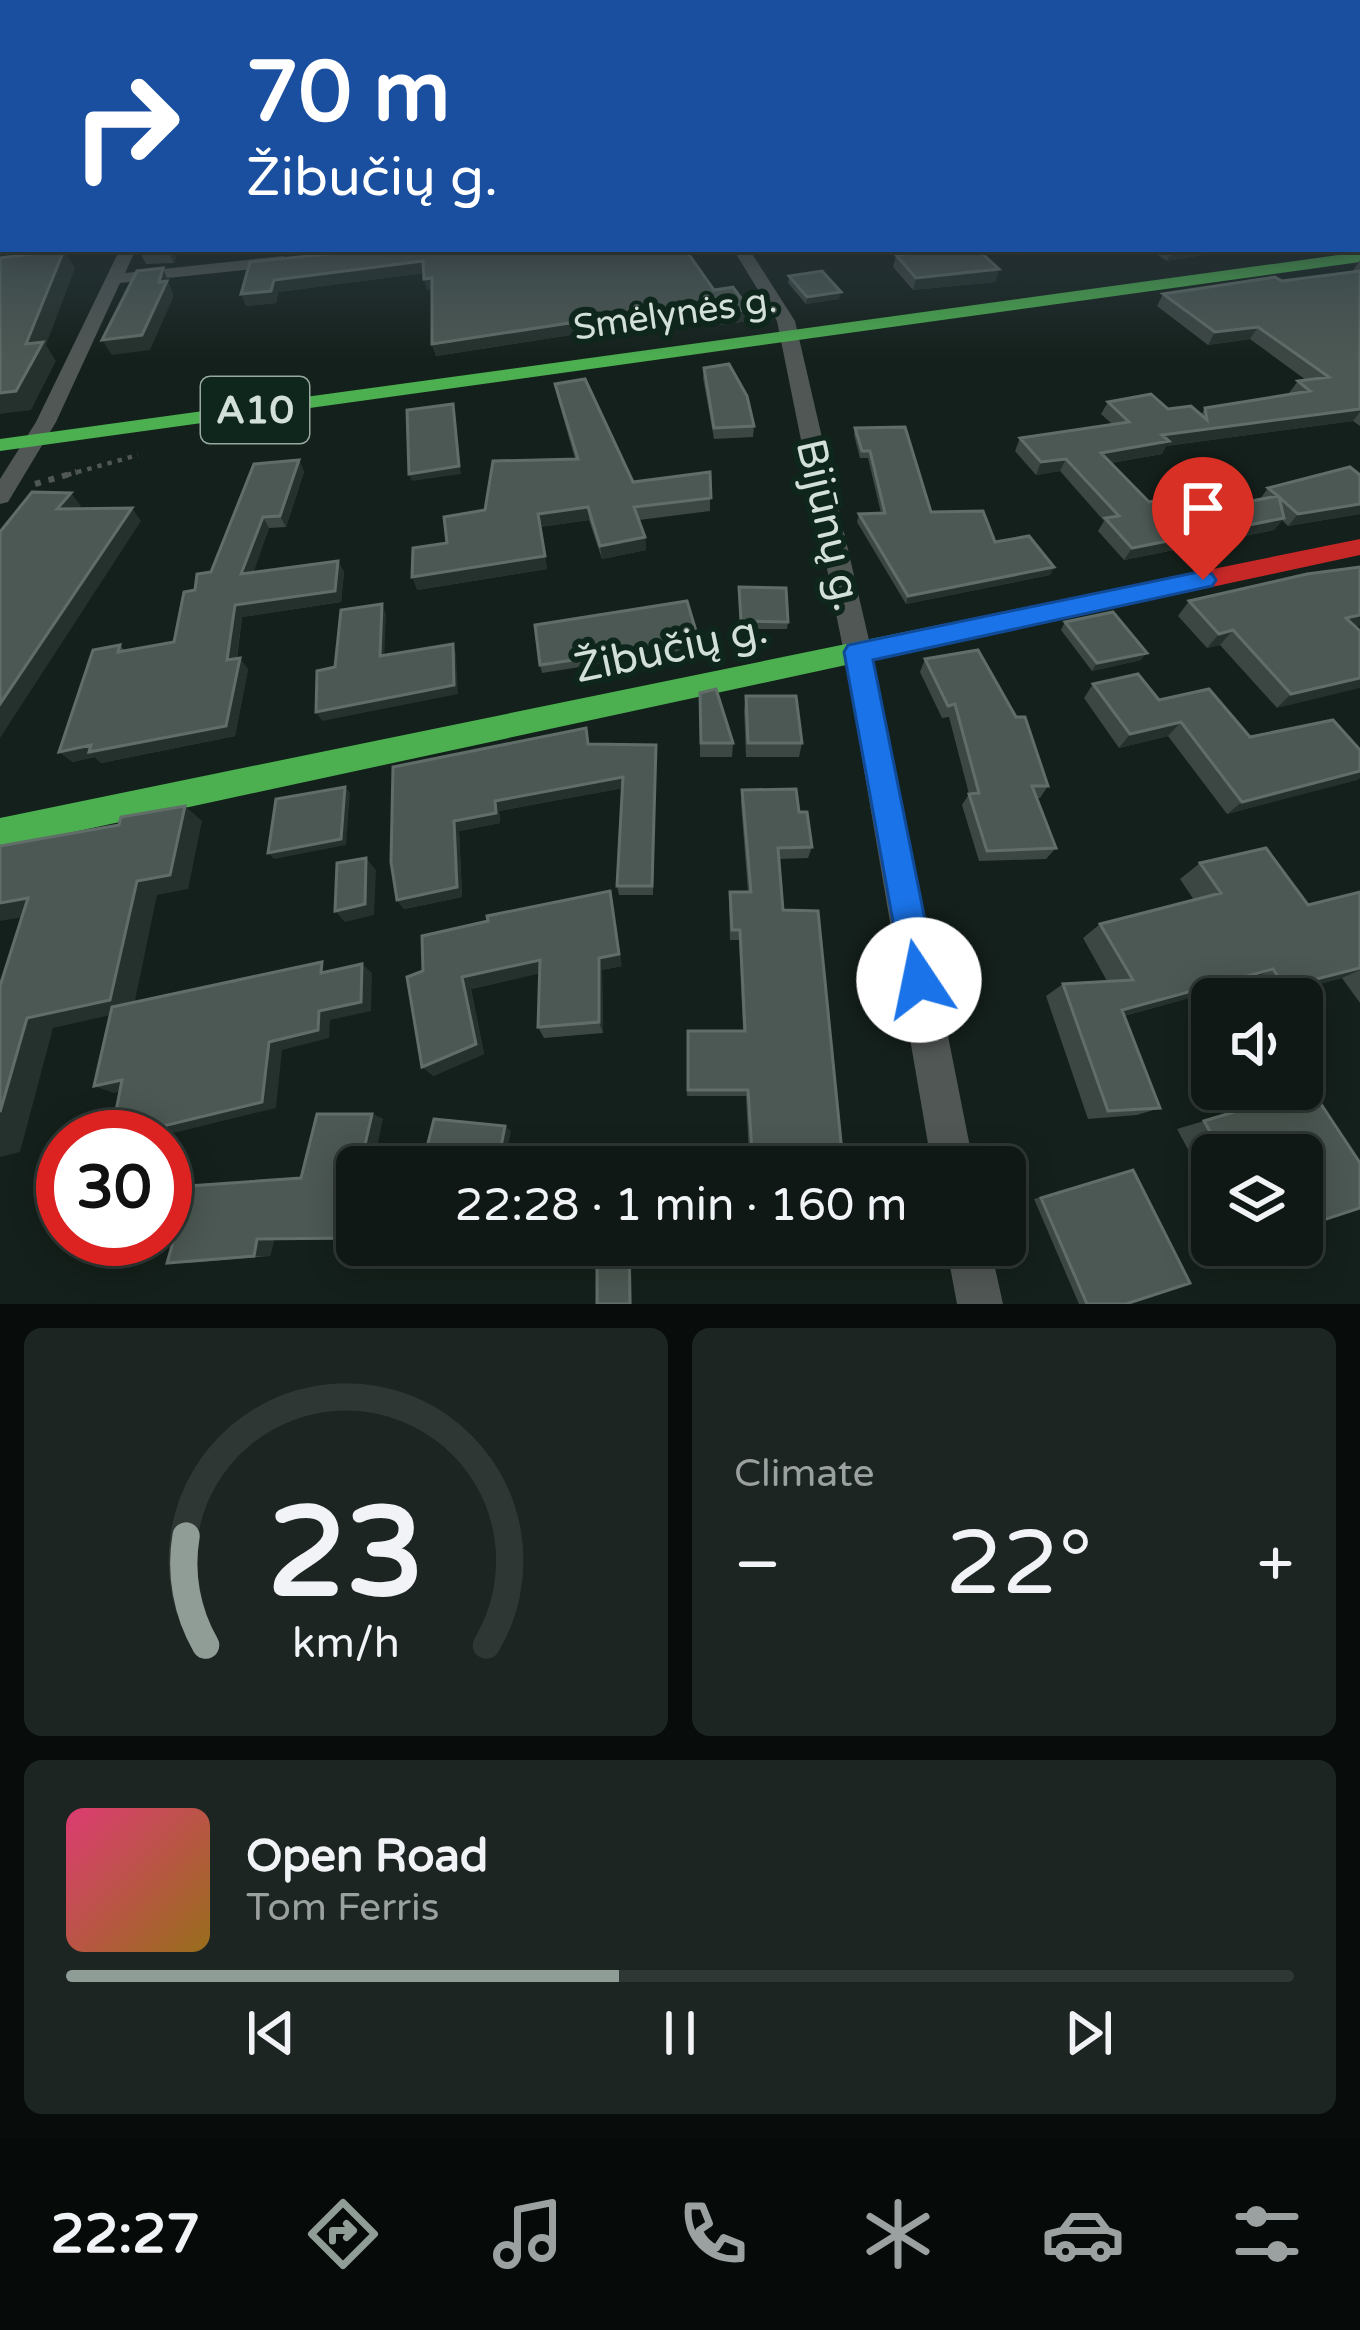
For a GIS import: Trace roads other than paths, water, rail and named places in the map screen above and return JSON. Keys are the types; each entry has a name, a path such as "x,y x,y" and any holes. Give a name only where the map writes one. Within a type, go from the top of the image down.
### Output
{"main road":[{"name":"Smėlynės g.","path":"0,446 1360,257"},
{"name":"Žibučių g.","path":"0,833 1360,547"}],"street":[{"path":"0,497 37,440 127,252"},
{"name":"Bijūnų g.","path":"743,252 786,321 858,652 949,1146"},
{"path":"114,279 303,259"},
{"path":"972,1266 980,1304"}]}
